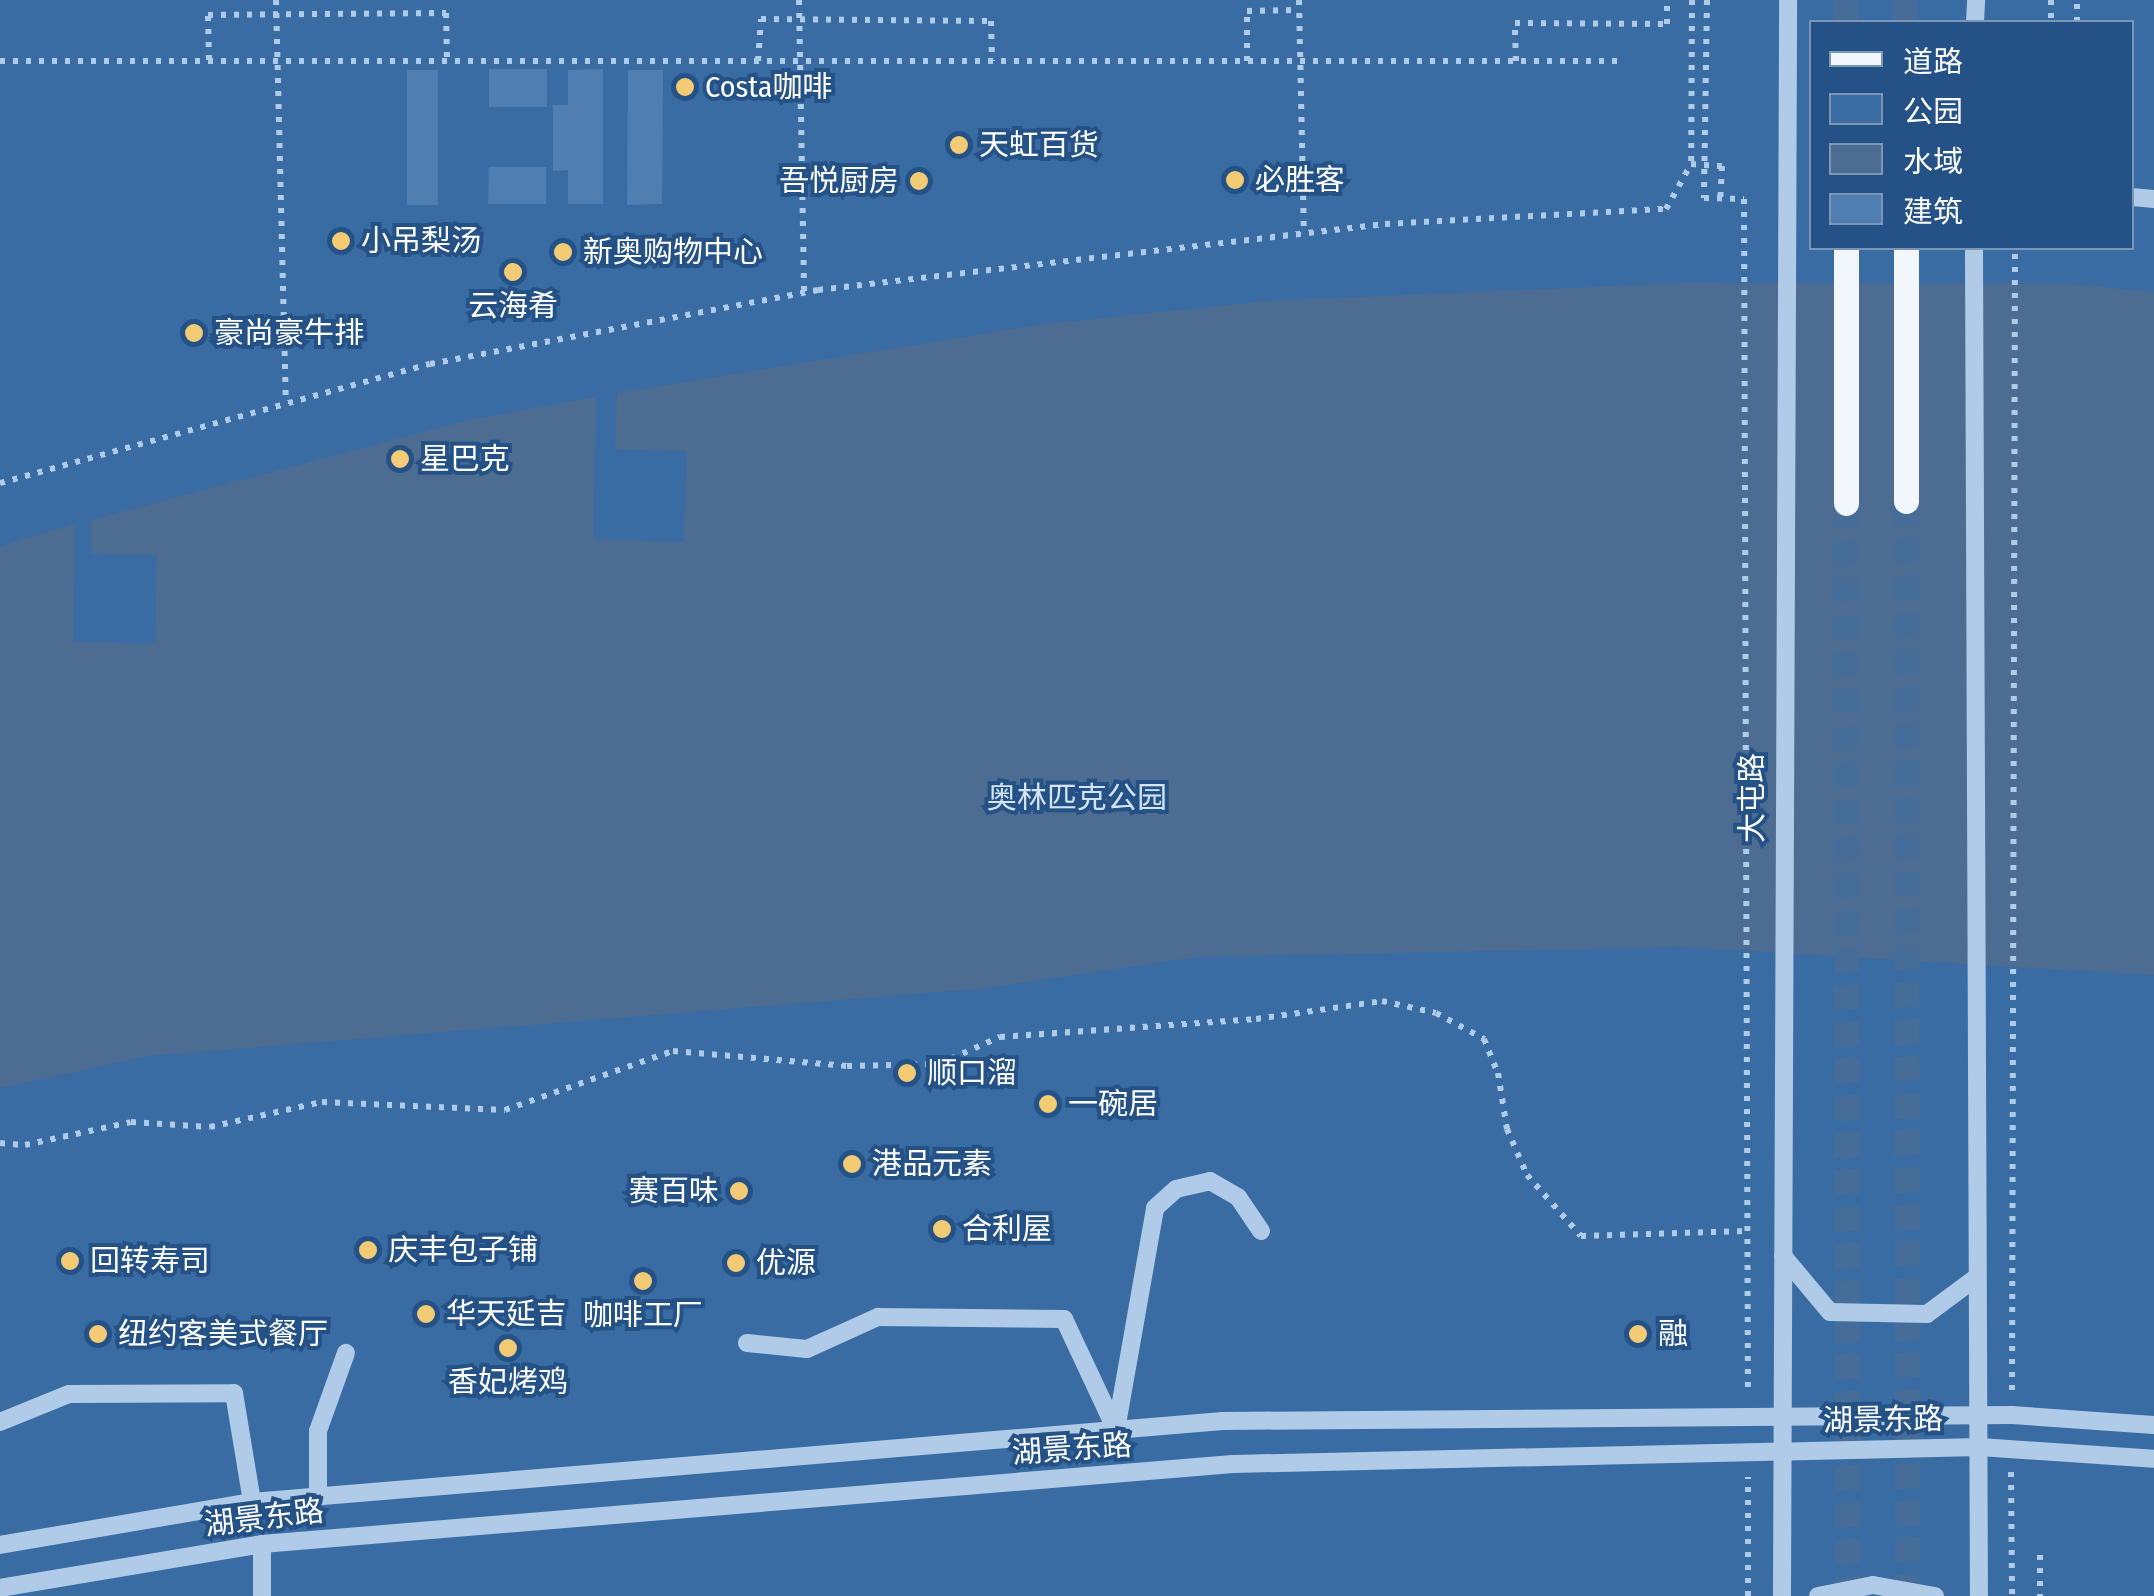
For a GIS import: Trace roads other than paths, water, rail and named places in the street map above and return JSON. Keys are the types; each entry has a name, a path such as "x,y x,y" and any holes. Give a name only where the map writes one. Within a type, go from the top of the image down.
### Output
{"main road":[{"path":"1846,250 1846,503"},
{"path":"1906,250 1906,501"}],"street":[{"name":"大屯路","path":"1782,1596 1788,0"},
{"path":"1974,250 1979,1596"},
{"path":"1116,1430 1155,1208 1176,1189 1210,1182 1238,1197 1261,1231"},
{"path":"1783,1256 1830,1312 1927,1314 1976,1277"},
{"path":"747,1343 807,1349 878,1317 1064,1319 1116,1430"},
{"path":"318,1496 318,1431 346,1353"},
{"path":"0,1422 69,1394 234,1394 252,1502"},
{"name":"湖景东路","path":"0,1546 252,1502 1223,1421 2012,1415 2154,1424"},
{"name":"湖景东路","path":"0,1588 262,1544 1234,1464 1980,1447 2154,1458"},
{"path":"262,1544 262,1596"},
{"path":"1818,1596 1873,1586 1935,1596"}],"water":[{"path":"1686,283 2071,284 2154,292 2154,975 1681,947 1197,957 986,988 147,1056 0,1088 0,546 75,524 73,642 155,644 157,555 91,554 91,520 465,421 596,397 593,539 684,542 687,451 615,449 617,393 1045,324 1267,301"}],"tunnel":[{"path":"1846,0 1846,20"},
{"path":"1905,0 1905,20"},
{"path":"1906,501 1908,1596"},
{"path":"1846,503 1848,1596"}],"place":[{"name":"Costa咖啡","path":"685,87"},
{"name":"天虹百货","path":"959,145"},
{"name":"必胜客","path":"1235,180"},
{"name":"吾悦厨房","path":"919,181"},
{"name":"小吊梨汤","path":"341,241"},
{"name":"新奥购物中心","path":"563,252"},
{"name":"云海肴","path":"513,272"},
{"name":"豪尚豪牛排","path":"194,333"},
{"name":"星巴克","path":"400,459"},
{"name":"顺口溜","path":"907,1073"},
{"name":"一碗居","path":"1048,1104"},
{"name":"港品元素","path":"852,1164"},
{"name":"赛百味","path":"739,1191"},
{"name":"合利屋","path":"942,1229"},
{"name":"庆丰包子铺","path":"368,1250"},
{"name":"回转寿司","path":"70,1261"},
{"name":"优源","path":"736,1263"},
{"name":"咖啡工厂","path":"643,1281"},
{"name":"华天延吉","path":"426,1314"},
{"name":"纽约客美式餐厅","path":"98,1334"},
{"name":"融","path":"1638,1334"},
{"name":"香妃烤鸡","path":"508,1348"}],"park label":[{"name":"奥林匹克公园","path":"1077,798"}]}
